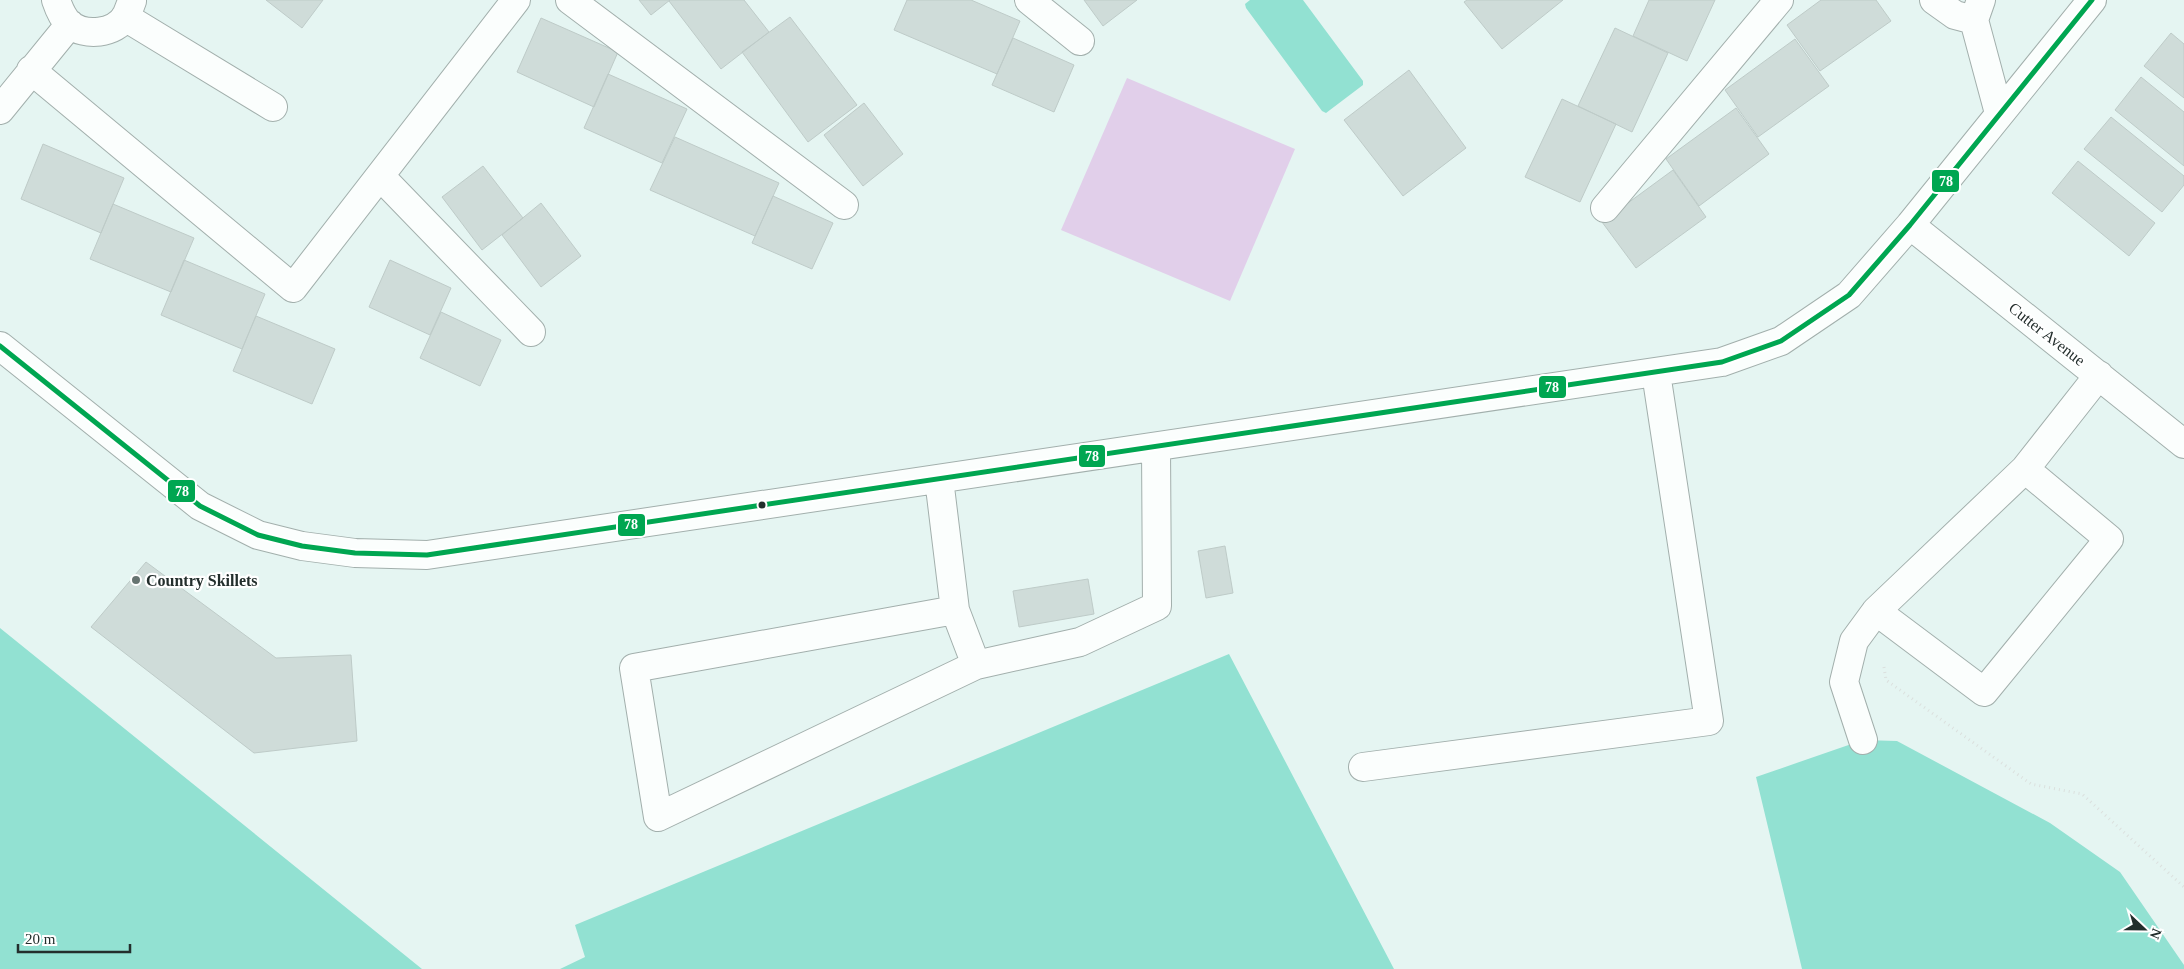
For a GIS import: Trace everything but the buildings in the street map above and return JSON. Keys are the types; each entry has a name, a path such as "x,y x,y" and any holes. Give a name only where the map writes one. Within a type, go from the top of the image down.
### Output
{"street":[{"path":"56,0 59,12 70,24 83,31 99,32 112,28 129,9 273,107"},
{"path":"31,70 293,288 516,0"},
{"path":"570,0 844,205"},
{"path":"1029,0 1080,40"},
{"path":"1605,208 1779,0"},
{"path":"1934,0 1955,15 1977,10 2000,113"},
{"path":"0,346 200,506 258,535 302,546 355,554 427,555 1722,362 1781,341 1849,296 1910,225 2092,0"},
{"path":"0,110 70,24"},
{"path":"380,176 531,332"},
{"name":"Cutter Avenue","path":"1910,225 2184,444"},
{"path":"1363,767 1709,721 1656,372"},
{"path":"1863,740 1844,682 1854,641 1876,611 2025,469 2099,375"},
{"path":"955,610 634,668 658,817 976,664 1080,642 1157,606 1156,447"},
{"path":"1876,611 1984,692 2109,539 2025,469"},
{"path":"939,479 955,610 976,664"}],"path":[{"path":"1884,663 1886,680 2031,784 2082,794 2184,887"}],"shaded area":[{"path":"1250,0 1303,0 1363,81 1363,85 1326,113 1322,111 1246,8 1245,4"},
{"path":"1127,78 1295,149 1230,301 1061,230"},
{"path":"0,628 422,969 0,969"},
{"path":"1229,654 1394,969 560,969 585,957 575,925"},
{"path":"1863,740 1897,741 2050,823 2120,872 2184,965 2184,969 1802,969 1756,777"}],"transit line":[{"name":"78","path":"0,346 200,506 258,535 302,546 355,553 427,555 1722,362 1781,341 1849,295 1910,225 2092,0"}],"place":[{"name":"Country Skillets","path":"136,580"}]}
